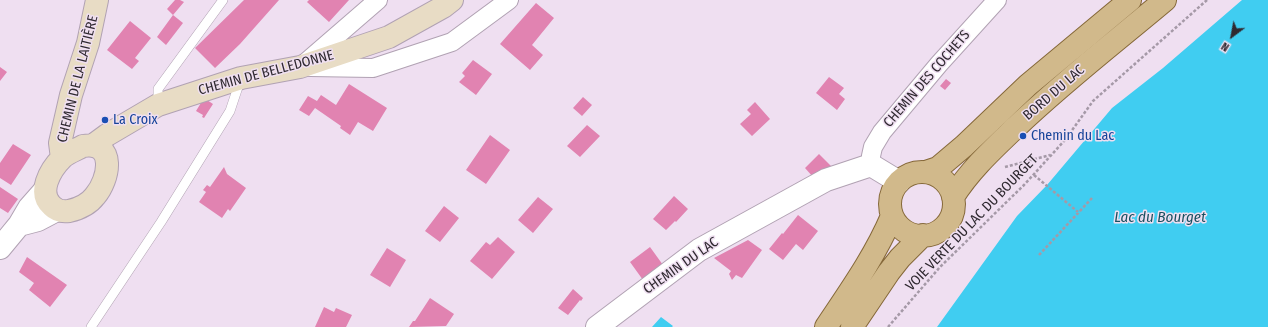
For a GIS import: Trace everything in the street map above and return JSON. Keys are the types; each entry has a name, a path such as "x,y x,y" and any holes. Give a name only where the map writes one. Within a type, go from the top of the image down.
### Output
{"main road":[{"name":"CHEMIN DE LA LAITIÈRE","path":"62,158 60,143 71,95 88,43 97,0"},
{"name":"CHEMIN DE BELLEDONNE","path":"94,150 107,134 151,110 241,78 300,67 389,37 443,7 452,0"},
{"name":"BORD DU LAC","path":"926,172 938,168 964,146 1028,85 1130,0"},
{"name":"BORD DU LAC","path":"953,197 964,180 980,162 1042,102 1165,0"},
{"path":"66,119 76,137 94,150 108,166 101,188 94,197 75,209 64,211 57,210 50,204 44,191 48,178 62,158 71,152 94,150"},
{"path":"917,172 926,172 937,176 949,187 953,197 954,206 952,216 946,225 937,231 923,235 915,235 898,226 892,216 890,204 893,191 899,182 908,175 917,172"},
{"path":"826,327 869,262 885,234 892,216"},
{"path":"852,327 889,272 900,258 923,235"}],"street":[{"path":"300,67 378,0"},
{"path":"300,67 373,68 452,42 509,0"},
{"name":"CHEMIN DES COCHETS","path":"871,165 873,147 882,132 939,64 997,0"},
{"path":"871,165 899,182"},
{"name":"CHEMIN DU LAC","path":"597,327 700,250 826,180 871,165"},
{"path":"0,248 19,226 29,208 44,191"},
{"path":"19,226 38,220 57,210"}],"lane":[{"path":"151,110 158,89 223,0"},
{"path":"91,327 161,222 230,111 241,78"}],"path":[{"name":"VOIE VERTE DU LAC DU BOURGET","path":"888,327 940,267 1034,175 1065,140 1093,101 1207,0"},
{"path":"1026,161 1051,155"},
{"path":"1034,175 1078,212"},
{"path":"1039,255 1092,198"}],"water":[{"name":"Lac du Bourget","path":"1242,0 1268,0 1268,327 937,327 1017,216 1047,185 1112,108 1163,68"},
{"path":"661,317 673,326 652,327"}],"building":[{"path":"175,0 184,2 173,15 167,9"},
{"path":"244,0 279,0 240,44 215,68 195,48"},
{"path":"309,0 349,0 329,22 307,2"},
{"path":"536,3 554,18 532,45 543,55 530,70 500,44"},
{"path":"173,15 183,23 166,45 157,37"},
{"path":"130,21 151,38 135,58 139,61 132,69 107,50"},
{"path":"473,60 492,74 476,95 459,82 465,76 462,73"},
{"path":"0,67 7,72 0,81"},
{"path":"829,77 844,88 839,94 845,99 837,110 816,93"},
{"path":"946,79 951,83 945,90 940,86"},
{"path":"349,84 387,108 373,131 358,122 350,135 340,128 341,126 315,108 309,116 299,110 308,96 317,101 321,95 336,105"},
{"path":"583,97 592,105 582,116 573,108"},
{"path":"204,98 213,104 204,118 202,117 203,115 196,111"},
{"path":"755,102 770,119 752,136 740,124 751,114 747,110"},
{"path":"587,125 600,136 580,157 567,146"},
{"path":"490,135 510,150 486,184 466,170"},
{"path":"13,144 31,155 11,185 0,178 0,163"},
{"path":"819,154 837,172 813,177 805,168"},
{"path":"224,167 227,174 246,188 230,211 228,209 222,218 199,202 206,192 203,190 207,185 210,187"},
{"path":"0,187 18,199 8,213 0,208"},
{"path":"674,196 688,209 666,230 653,219"},
{"path":"538,197 553,209 533,233 518,220"},
{"path":"444,206 459,218 440,242 425,231"},
{"path":"798,215 818,231 803,250 796,244 783,260 769,249"},
{"path":"498,237 515,252 492,279 470,261 486,242 490,245"},
{"path":"748,240 762,250 742,278 736,275 732,280 729,274 731,271 714,258"},
{"path":"650,247 663,265 643,280 630,262"},
{"path":"387,248 406,260 390,287 370,275"},
{"path":"27,257 67,285 50,307 29,290 34,283 19,272"},
{"path":"573,289 583,298 568,315 558,308"},
{"path":"430,298 454,314 446,326 409,327 413,321 415,321"},
{"path":"324,307 334,312 336,308 352,315 346,327 315,327"}],"place":[{"name":"La Croix","path":"105,120"},
{"name":"Chemin du Lac","path":"1023,136"}]}
